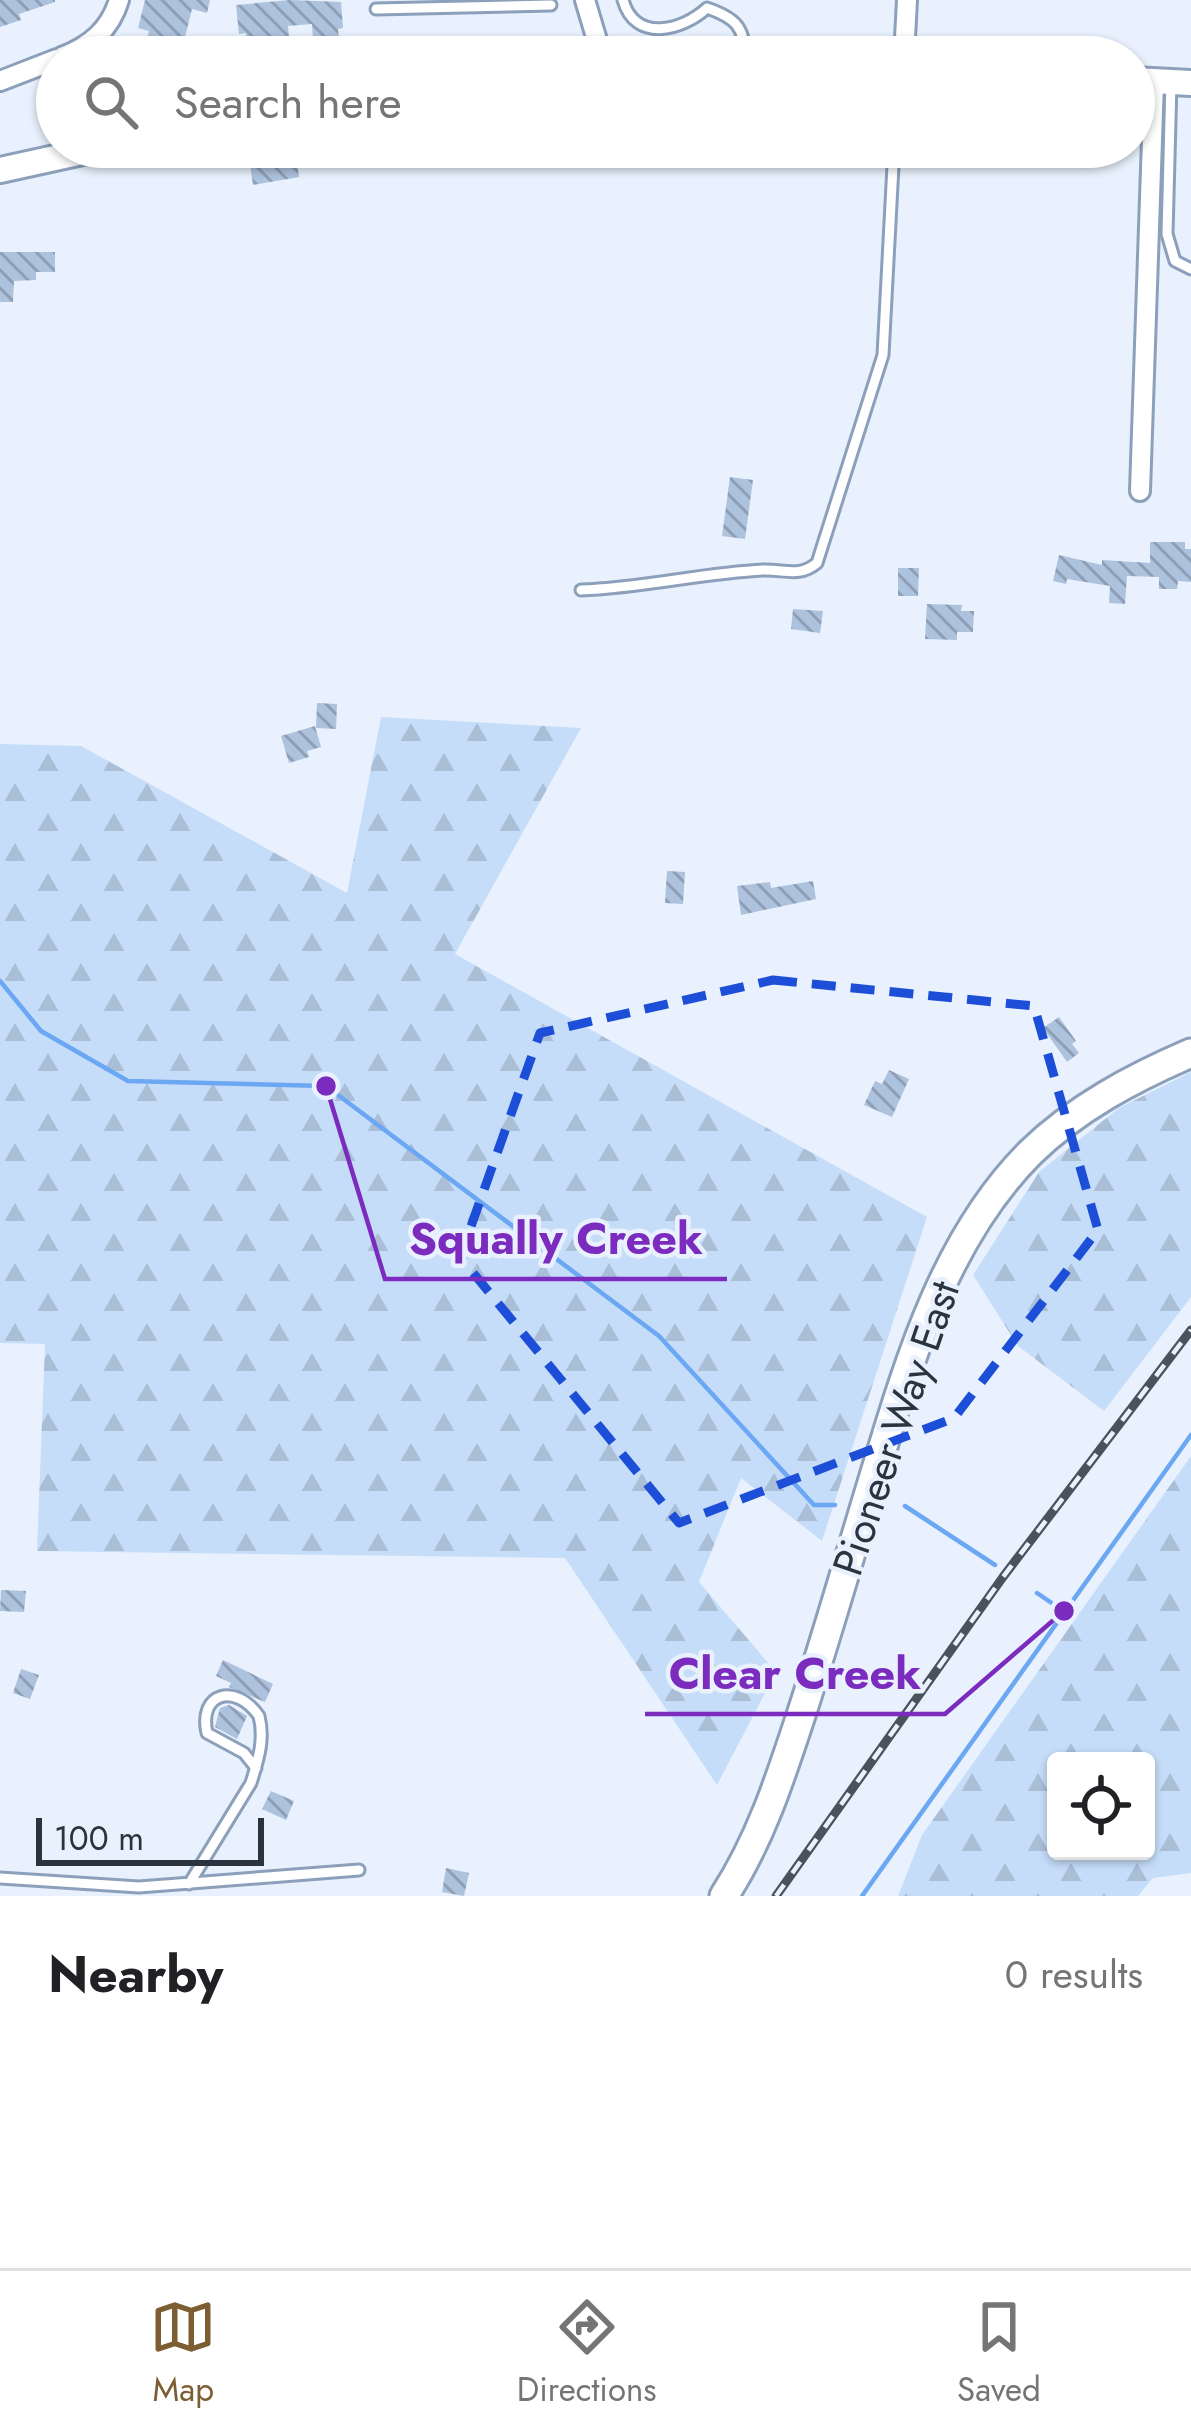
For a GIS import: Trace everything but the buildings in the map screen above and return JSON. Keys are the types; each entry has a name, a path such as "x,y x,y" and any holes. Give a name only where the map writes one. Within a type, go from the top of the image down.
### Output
{"main road":[{"name":"Pioneer Way East","path":"724,1896 778,1789 886,1438 920,1337 957,1254 1003,1184 1045,1140 1104,1096 1191,1052"}],"street":[{"path":"99,36 119,0"},
{"path":"584,0 595,36"},
{"path":"905,36 907,0"},
{"path":"0,81 36,67"},
{"path":"1140,491 1162,81"},
{"path":"0,170 36,162"}],"lane":[{"path":"623,0 633,20 648,28 683,26 707,4 730,16 741,36"},
{"path":"376,8 551,5"},
{"path":"1162,81 1167,234 1174,261 1191,269"},
{"path":"581,590 746,571 806,572 817,563 883,356 894,168"},
{"path":"189,1884 231,1819 256,1768 261,1752 259,1716 240,1696 223,1694 205,1720 207,1733 244,1753 256,1768"},
{"path":"0,1878 139,1887 359,1870"}],"highlighted area":[{"path":"773,980 1034,1006 1098,1230 954,1418 679,1523 460,1257 540,1033"}],"green space":[{"path":"381,717 581,728 455,954 927,1217 822,1541 741,1478 699,1582 776,1672 717,1785 565,1558 37,1551 45,1344 0,1343 0,744 81,746 347,893"},
{"path":"1191,1072 1191,1297 1104,1411 1018,1346 973,1275 1039,1172 1119,1108"},
{"path":"1191,1456 1191,1873 1153,1878 1138,1896 898,1896 922,1835"}],"waterway":[{"path":"0,981 41,1031 128,1081 326,1086 659,1336 814,1505 835,1505"},
{"path":"862,1896 1191,1435"},
{"path":"905,1506 995,1565"},
{"path":"1037,1593 1062,1610"}],"railway":[{"path":"776,1896 1003,1577 1191,1330"}],"place":[{"name":"Squally Creek","path":"326,1086"},
{"name":"Clear Creek","path":"1064,1611"}]}
